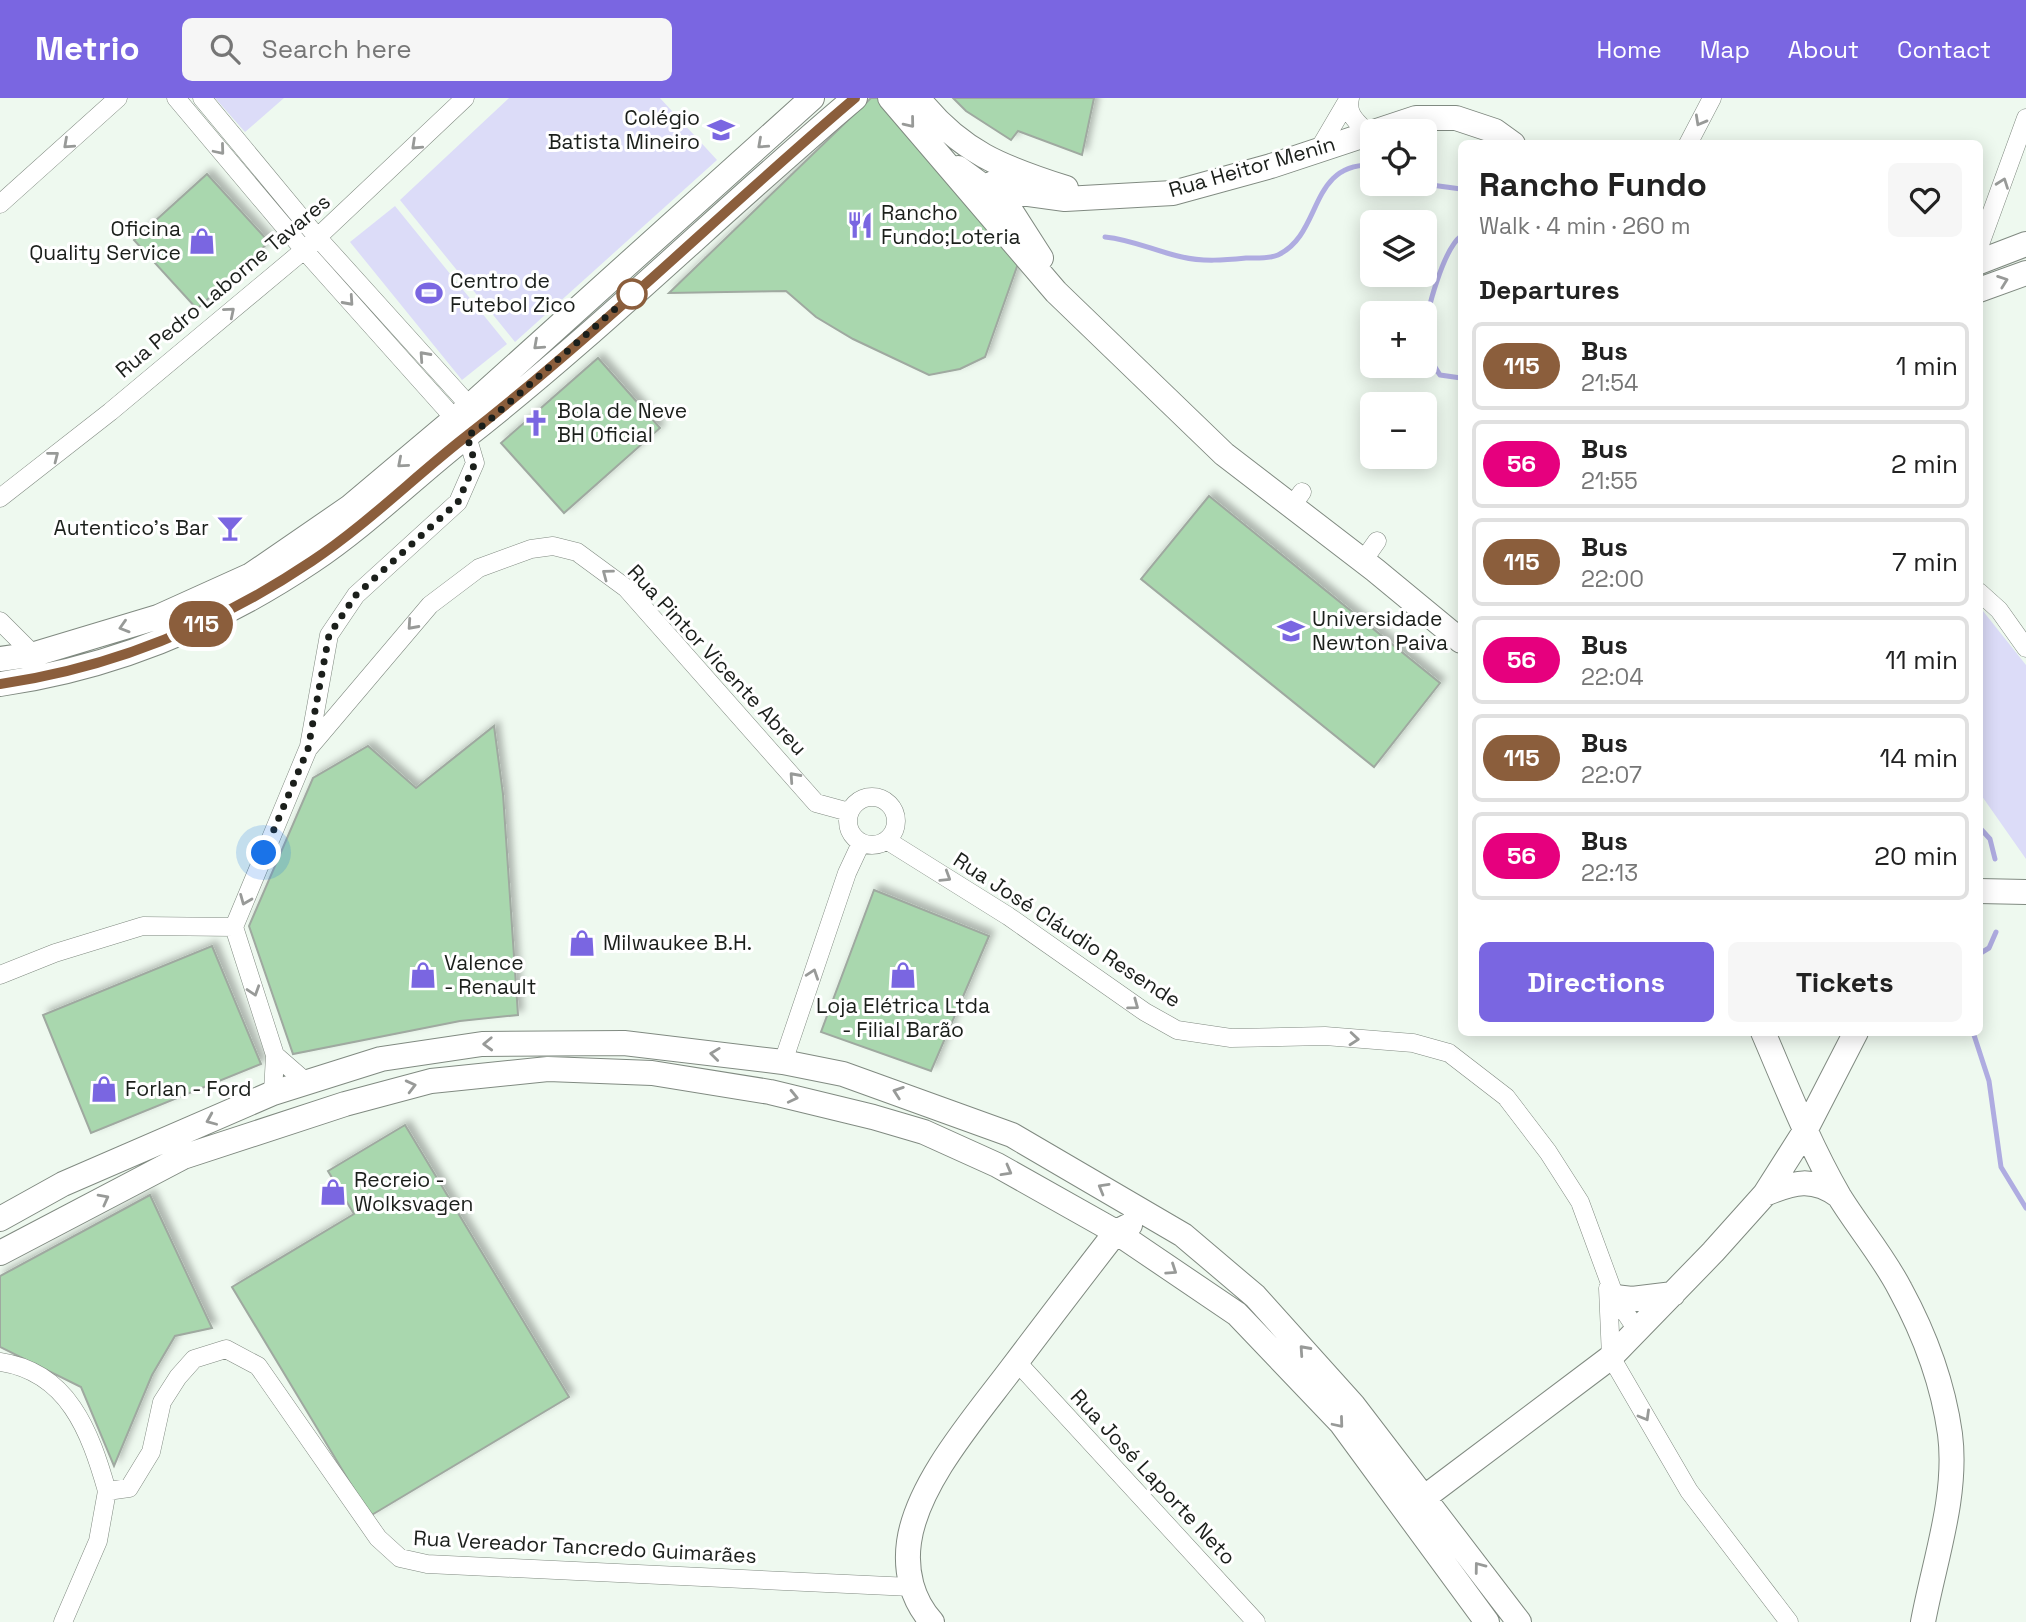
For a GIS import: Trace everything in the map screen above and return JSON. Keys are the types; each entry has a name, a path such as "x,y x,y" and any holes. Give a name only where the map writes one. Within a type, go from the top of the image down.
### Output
{"main road":[{"path":"0,684 48,677 172,639 261,593 314,560 469,421 813,98"},
{"path":"0,659 35,654 158,617 251,575 469,421 855,98"},
{"path":"890,98 929,147 1056,292 1224,454 1297,499 1363,561 1458,639"},
{"name":"Rua Heitor Menin","path":"918,98 934,118 968,149 1015,172 1093,197"},
{"name":"Rua Heitor Menin","path":"1412,119 1456,118 1495,131 1507,140"},
{"name":"Rua Heitor Menin","path":"929,147 979,184 1052,199 1173,194 1360,134"},
{"path":"968,149 1039,252 1056,292"},
{"path":"1039,252 1033,223 1035,215 1052,199"},
{"path":"1983,260 2026,244"},
{"path":"1983,289 2026,273"},
{"path":"1983,891 2026,892"},
{"path":"1765,1036 1805,1131 1839,1196 1900,1288 1926,1345 1950,1436 1945,1515 1923,1622"},
{"path":"1406,1511 1611,1357 1673,1294 1765,1194 1805,1131 1854,1036"},
{"path":"0,1219 63,1184 139,1149 274,1093 381,1059 482,1044 624,1043 783,1062 843,1074 898,1091 1012,1135 1183,1235 1255,1296 1353,1405 1426,1496 1519,1622"},
{"path":"726,1086 783,1062"},
{"path":"0,1253 183,1157 345,1104 432,1082 548,1069 652,1073 825,1105 925,1132 997,1165 1116,1232 1237,1314 1341,1423 1487,1622"},
{"path":"306,1082 345,1104"},
{"path":"274,1093 275,1126"},
{"path":"0,1236 86,1188 139,1149"},
{"path":"1765,1194 1804,1181 1824,1184 1839,1196"},
{"path":"932,1622 911,1587 909,1540 932,1482 956,1442 1116,1232 1153,1221 1183,1235"},
{"path":"1611,1287 1632,1299 1673,1294"}],"street":[{"path":"0,204 118,98"},
{"path":"176,98 304,250 469,421"},
{"path":"201,98 469,421 475,463 458,502 356,595 329,635 308,749"},
{"name":"Rua Pedro Laborne Tavares","path":"0,498 110,412 318,238 466,98"},
{"path":"1319,149 1349,98"},
{"name":"Rua Heitor Menin","path":"1349,98 1352,118 1360,125"},
{"path":"1690,140 1712,98"},
{"path":"1983,236 2026,118"},
{"path":"1363,561 1377,541"},
{"name":"Rua Pintor Vicente Abreu","path":"234,927 308,749 430,605 479,568 531,549 553,547 578,552 626,589 816,803 849,812"},
{"path":"1983,596 1999,610 2026,648"},
{"path":"0,621 35,654 48,677"},
{"path":"873,796 888,802 893,808 897,824 888,841 870,846 861,843 849,829 849,812 864,797 873,796"},
{"name":"Rua José Cláudio Resende","path":"888,841 1008,916 1144,1012 1177,1030 1231,1038 1325,1036 1413,1044 1449,1053 1506,1097 1580,1202 1597,1241 1611,1287 1637,1330"},
{"path":"783,1062 847,873 861,843"},
{"path":"0,975 55,953 143,926 234,927 275,1055 274,1093"},
{"path":"275,1055 306,1082"},
{"name":"Rua José Cláudio Resende","path":"1611,1287 1611,1357 1689,1491 1789,1622"},
{"name":"Rua Vereador Tancredo Guimarães","path":"107,1491 129,1488 151,1452 162,1402 177,1377 194,1359 226,1349 258,1366 378,1538 400,1558 427,1564 553,1572 911,1587"},
{"path":"0,1362 18,1364 52,1381 75,1410 99,1461 107,1491 98,1541 63,1622"},
{"name":"Rua José Laporte Neto","path":"1017,1362 1256,1622"}],"shaded area":[{"path":"215,98 284,98 245,132"},
{"path":"509,98 660,98 717,160 515,342 400,200"},
{"name":"Centro de Futebol Zico","path":"395,206 507,344 462,380 350,242"},
{"path":"1983,611 2026,665 2026,859 1983,798"}],"building":[{"path":"871,98 879,98 1020,258 985,357 960,369 929,375 853,339 816,317 786,291 669,293"},
{"path":"953,98 1094,98 1082,155 1018,131 1011,140 966,111"},
{"name":"Oficina Quality Service","path":"207,174 269,242 197,309 134,240"},
{"path":"598,358 660,428 564,513 501,443"},
{"name":"Universidade Newton Paiva","path":"1209,496 1440,683 1374,767 1141,579"},
{"path":"494,726 503,794 518,1015 460,1021 293,1054 249,926 313,778 368,746 416,788"},
{"path":"874,890 989,936 931,1071 821,1032"},
{"path":"212,946 261,1064 91,1133 43,1015"},
{"path":"405,1125 569,1397 370,1516 232,1287 354,1214 328,1171"},
{"path":"150,1195 212,1328 175,1336 152,1375 114,1466 81,1387 0,1347 0,1276"}],"waterway":[{"path":"1105,237 1198,260 1278,255 1292,245 1303,232 1326,187 1337,175 1351,167 1360,166"},
{"path":"1437,186 1458,189"},
{"path":"1458,240 1442,267 1429,311 1426,334 1430,355 1440,375 1458,378"},
{"path":"1983,831 1990,839 1995,859"},
{"path":"1983,952 1989,948 1996,932"},
{"path":"1974,1036 1989,1081 2001,1167 2026,1208"}],"bus line":[{"name":"115","path":"0,684 48,677 172,639 261,593 314,560 485,424 855,98"}],"place":[{"name":"Colégio Batista Mineiro","path":"721,130"},
{"name":"Rancho Fundo;Loteria","path":"860,225"},
{"name":"Oficina Quality Service","path":"202,241"},
{"name":"Centro de Futebol Zico","path":"429,293"},
{"name":"Bola de Neve BH Oficial","path":"536,423"},
{"name":"Autentico's Bar","path":"230,528"},
{"name":"Universidade Newton Paiva","path":"1291,631"},
{"name":"Milwaukee B.H.","path":"582,943"},
{"name":"Valence - Renault","path":"423,975"},
{"name":"Loja Elétrica Ltda - Filial Barão","path":"903,975"},
{"name":"Forlan - Ford","path":"104,1089"},
{"name":"Recreio - Wolksvagen","path":"333,1192"}],"route":[{"path":"264,853 308,749 329,635 356,595 458,502 475,463 467,436 485,424 634,293 632,294"}]}
